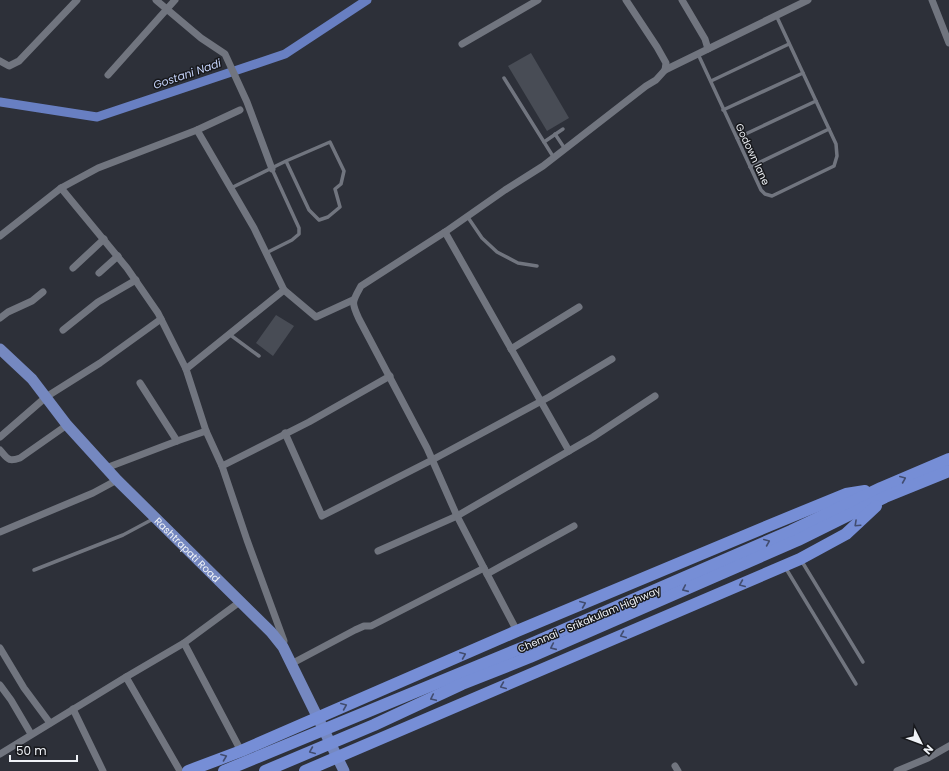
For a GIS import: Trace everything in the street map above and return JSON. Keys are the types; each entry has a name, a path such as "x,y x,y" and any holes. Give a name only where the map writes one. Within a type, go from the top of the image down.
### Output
{"highway":[{"name":"Chennai - Srikakulam Highway","path":"224,771 524,647 883,492 949,459"},
{"path":"265,771 374,726 462,684 530,657 798,540 883,492 949,471"},
{"path":"305,771 800,559 846,534 883,492"},
{"path":"188,771 241,750 517,631 846,494 883,492"}],"main road":[{"name":"Rashtrapati Road","path":"0,349 32,379 67,425 117,480 271,632 283,647 344,771"}],"street":[{"path":"0,61 9,66 19,61 77,0"},
{"path":"156,0 201,38 224,54 247,102 272,169"},
{"path":"108,75 166,9 176,0"},
{"path":"462,44 538,0"},
{"path":"626,0 658,47 666,63 665,70"},
{"path":"682,0 705,39 708,49"},
{"path":"197,130 254,228 284,290 316,318 353,300 361,286 543,166 646,86 656,80 665,70 808,0"},
{"path":"932,0 949,43"},
{"path":"0,236 62,188 98,168 197,130 240,110"},
{"path":"62,188 136,280 158,313 186,369 206,431 222,466 284,641 283,647"},
{"path":"445,232 569,450"},
{"path":"73,268 104,239"},
{"path":"99,273 118,256"},
{"path":"63,330 98,302 136,280"},
{"path":"186,369 284,290"},
{"path":"0,318 8,312 32,301 43,292"},
{"path":"353,300 354,308 432,460 457,516 517,631"},
{"path":"511,349 579,307"},
{"path":"0,437 46,397 100,363 161,319"},
{"path":"285,433 322,516 432,460 540,401 612,359"},
{"path":"222,466 309,422 390,376"},
{"path":"140,384 177,441"},
{"path":"378,551 457,516 593,437 655,396"},
{"path":"0,450 7,459 13,460 20,458 67,425"},
{"path":"106,468 206,431"},
{"path":"0,532 94,493 117,480"},
{"path":"291,664 355,630 364,626 371,626 574,526"},
{"path":"0,754 184,643 241,602"},
{"path":"184,643 241,750"},
{"path":"0,648 24,688 50,723"},
{"path":"126,677 180,771"},
{"path":"0,685 11,700 31,734"},
{"path":"73,709 102,771"},
{"path":"897,771 928,758 949,746"}],"lane":[{"name":"Godown lane","path":"698,54 760,190 765,194 772,196 834,166 838,156 836,144 776,15"},
{"path":"711,82 789,44"},
{"path":"723,110 803,72"},
{"path":"504,78 554,158"},
{"path":"736,138 816,101"},
{"path":"544,142 563,129"},
{"path":"750,167 829,129"},
{"path":"555,134 565,149"},
{"path":"231,188 286,161 330,142 344,171 341,184 335,190 340,207 328,216 319,220 309,210 286,161"},
{"path":"266,253 292,240 299,234 299,228 272,169"},
{"path":"467,216 482,238 497,252 518,263 537,266"},
{"path":"229,334 259,356"},
{"path":"34,570 123,535 156,518"},
{"path":"800,559 863,662"},
{"path":"784,566 856,684"}],"building":[{"path":"531,53 569,118 547,131 508,66"},
{"path":"276,315 294,326 273,356 256,343"}],"waterway":[{"name":"Gostani Nadi","path":"0,102 97,117 285,54 367,0"}]}
